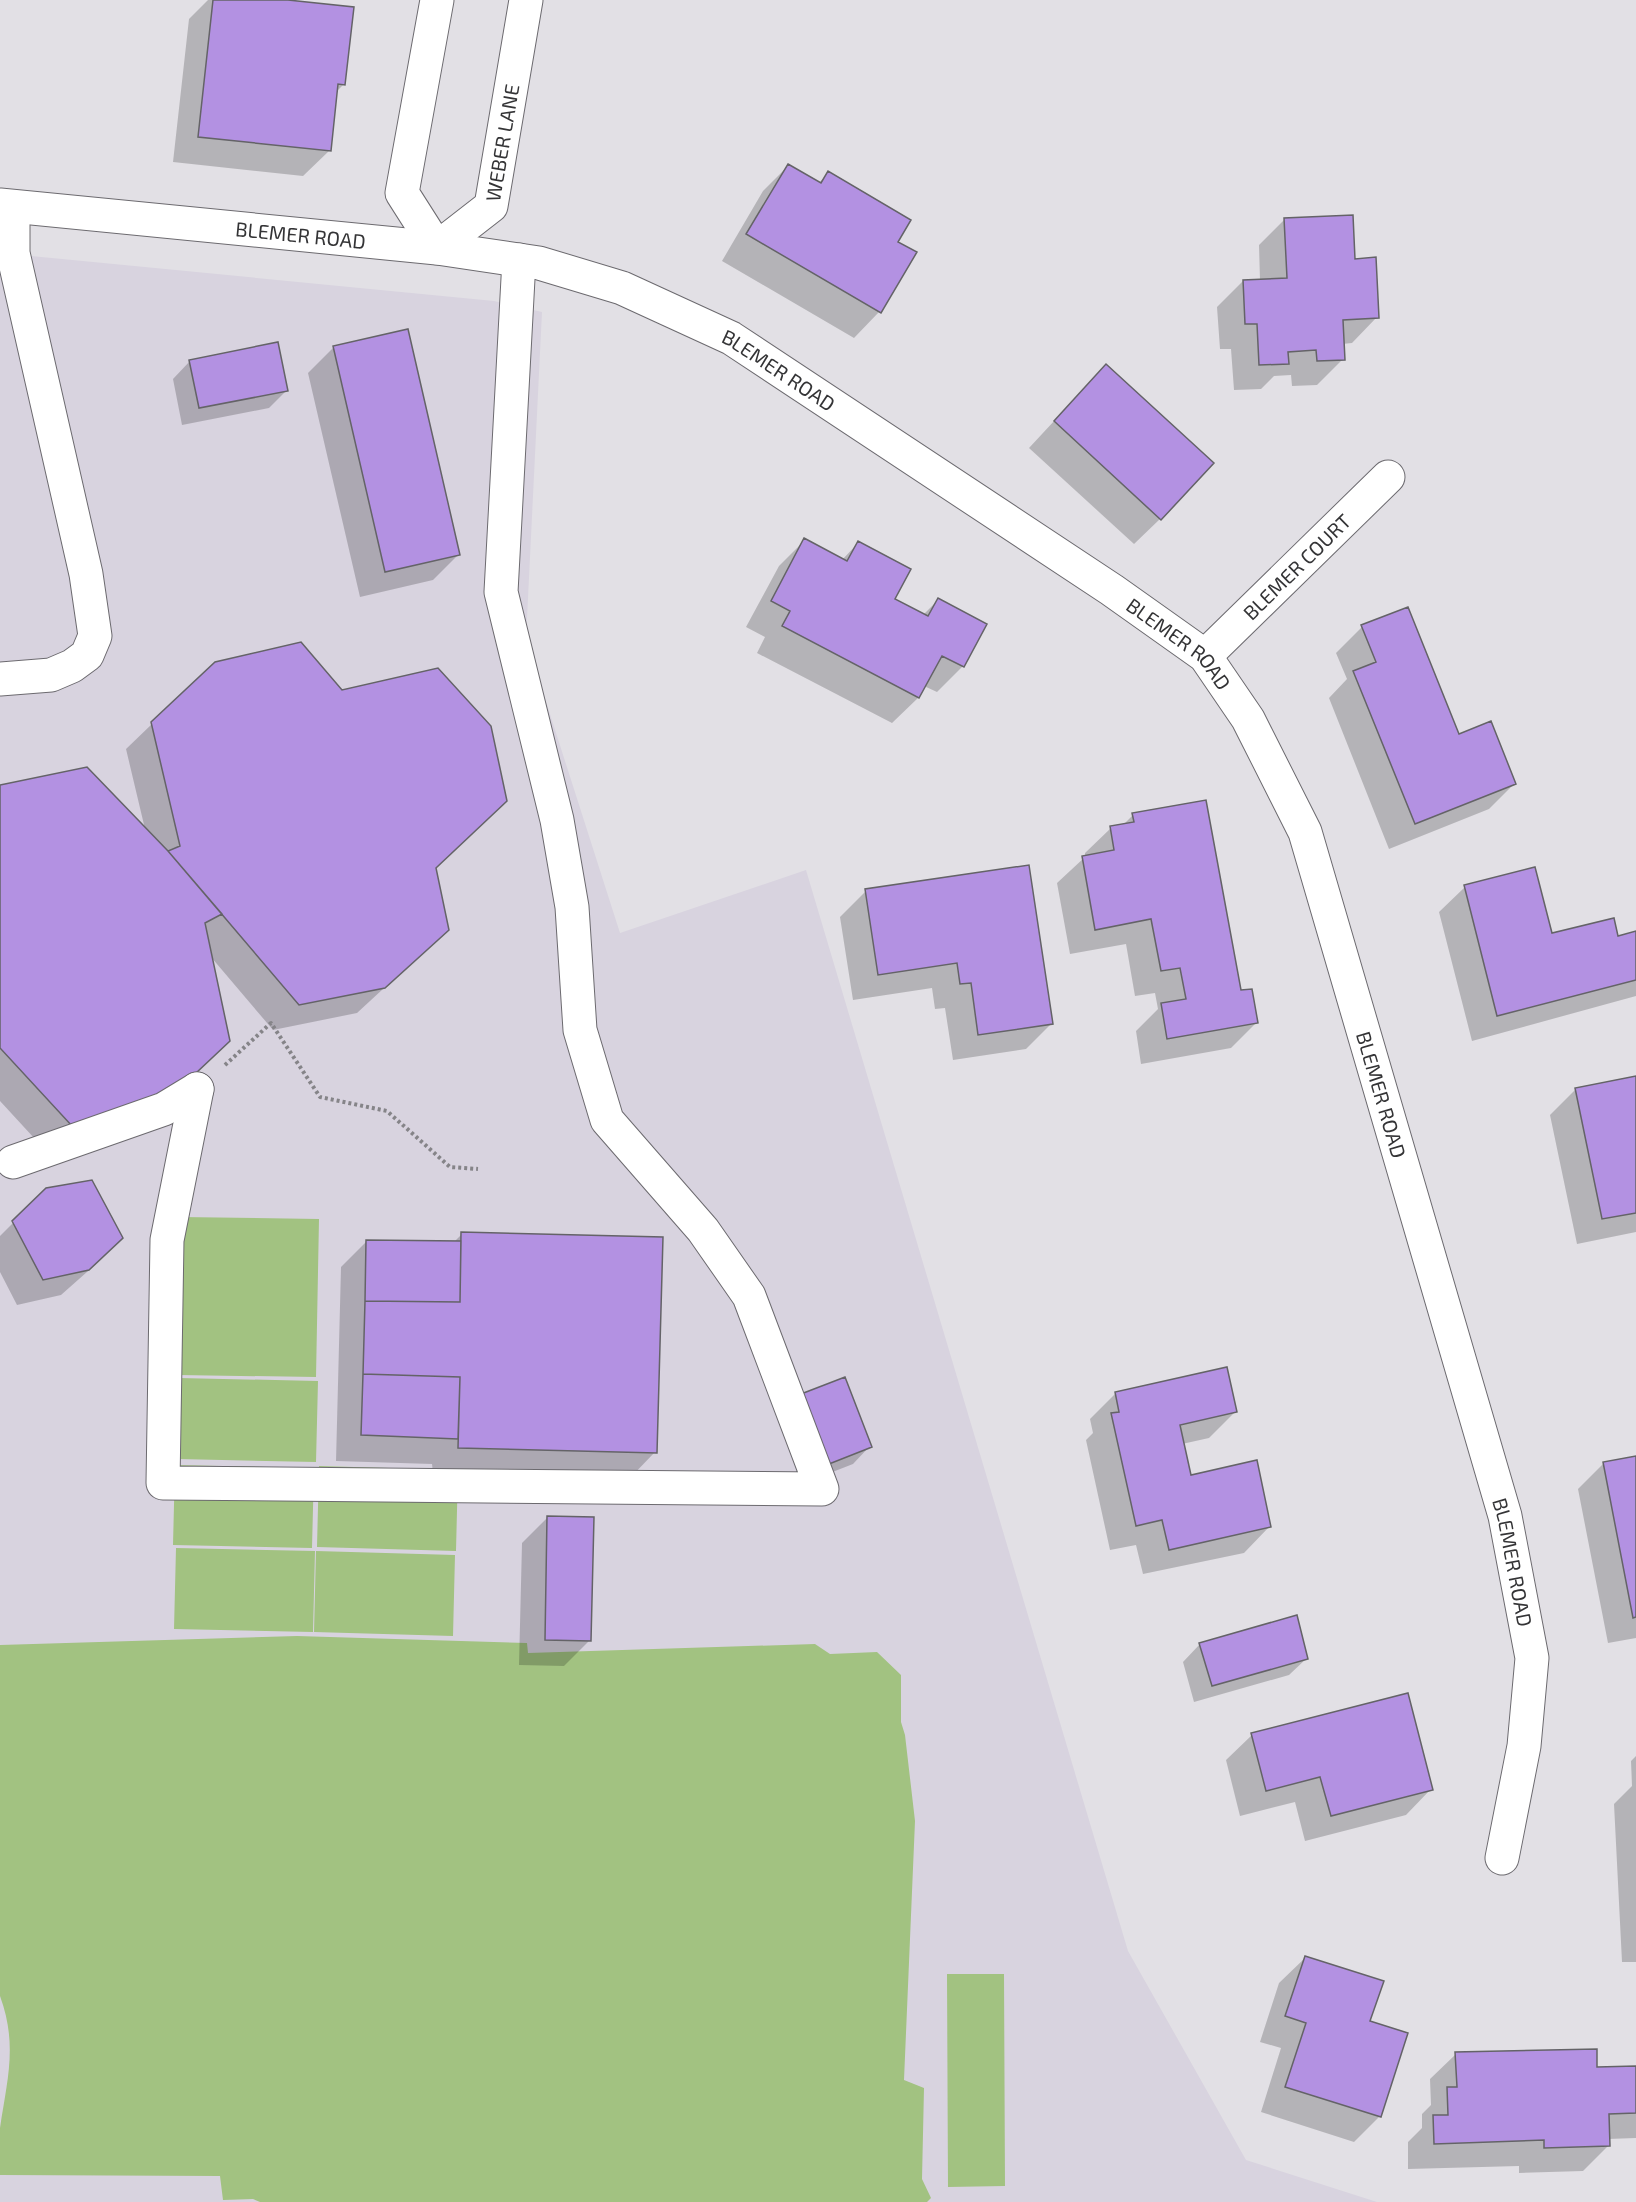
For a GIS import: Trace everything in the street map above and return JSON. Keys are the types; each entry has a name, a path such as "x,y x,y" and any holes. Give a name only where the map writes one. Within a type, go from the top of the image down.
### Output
{"street":[{"path":"437,0 402,194 437,248"},
{"name":"WEBER LANE","path":"437,248 491,206 526,0"},
{"path":"0,679 51,675 72,666 87,656 96,636 86,574 13,253 7,206"},
{"name":"BLEMER ROAD","path":"7,206 437,248 539,263 622,288 732,338 1112,590 1205,656 1248,719 1305,832 1505,1516 1532,1658 1524,1746 1502,1858"},
{"path":"197,1089 167,1240 163,1483 822,1489 749,1296 703,1230 607,1120 580,1030 572,907 557,820 501,592 519,260"},
{"name":"BLEMER COURT","path":"1205,656 1388,477"},
{"path":"13,1162 164,1109 197,1089"}],"path":[{"path":"197,1089 271,1023 320,1097 387,1111 450,1167 478,1169"}],"shaded area":[{"path":"0,253 494,301 542,312 526,639 620,933 806,870 1128,1951 1246,2160 1377,2202 0,2202"}],"green space":[{"path":"180,1217 319,1219 316,1377 178,1375"},
{"path":"179,1378 318,1381 316,1462 177,1459"},
{"path":"175,1465 314,1468 312,1548 173,1545"},
{"path":"319,1466 458,1470 456,1551 317,1547"},
{"path":"176,1548 315,1551 313,1632 174,1629"},
{"path":"316,1551 455,1555 453,1636 314,1632"},
{"path":"297,1636 527,1643 528,1653 815,1644 830,1654 877,1652 901,1675 901,1722 905,1735 915,1821 904,2080 924,2088 922,2179 931,2198 927,2202 260,2202 253,2199 223,2200 220,2176 0,2175 0,2128 8,2078 10,2047 9,2031 0,1996 0,1645"},
{"path":"947,1974 1004,1974 1005,2186 948,2187"}],"building":[{"path":"213,0 288,0 354,7 345,85 338,84 331,151 198,137"},
{"path":"788,164 821,183 828,171 911,220 898,242 917,252 881,313 746,234"},
{"path":"1353,215 1355,259 1376,257 1379,318 1343,320 1345,360 1317,361 1316,350 1288,352 1289,364 1259,365 1257,324 1245,324 1243,280 1287,278 1284,218"},
{"path":"408,329 460,555 385,572 333,346"},
{"path":"278,342 288,391 199,408 189,360"},
{"path":"1106,364 1214,463 1161,520 1054,421"},
{"path":"804,538 847,561 858,541 911,569 895,599 928,616 938,598 987,624 964,667 942,656 919,698 782,626 790,611 771,601"},
{"path":"1408,607 1459,734 1491,721 1516,784 1415,824 1353,671 1376,662 1361,625"},
{"path":"301,642 342,690 438,668 491,726 507,801 436,868 449,930 385,988 299,1005 168,851 180,846 151,722 215,662"},
{"path":"87,767 168,851 222,914 205,923 230,1041 162,1105 72,1126 0,1048 0,785"},
{"path":"1206,800 1241,990 1252,989 1258,1023 1167,1039 1161,1003 1186,999 1180,968 1161,971 1151,919 1095,930 1082,856 1114,850 1110,826 1134,822 1132,813"},
{"path":"1029,865 1053,1024 978,1035 971,983 960,984 957,963 878,975 865,889"},
{"path":"1535,867 1552,933 1614,918 1618,936 1636,931 1636,980 1497,1016 1464,885"},
{"path":"1636,1076 1636,1213 1602,1219 1575,1088"},
{"path":"92,1180 123,1238 89,1270 43,1280 12,1221 46,1188"},
{"path":"461,1232 663,1237 657,1453 458,1448 460,1377 363,1374 365,1301 460,1302"},
{"path":"366,1240 461,1241 460,1302 365,1301"},
{"path":"1227,1367 1237,1412 1180,1425 1191,1475 1257,1460 1271,1527 1169,1550 1162,1520 1136,1526 1111,1413 1119,1412 1115,1392"},
{"path":"363,1374 460,1377 458,1439 361,1435"},
{"path":"845,1377 872,1447 829,1464 801,1394"},
{"path":"1636,1456 1636,1617 1633,1618 1603,1462"},
{"path":"547,1516 594,1517 591,1641 545,1640"},
{"path":"1297,1615 1308,1659 1212,1686 1199,1643"},
{"path":"1408,1693 1433,1790 1331,1816 1320,1777 1266,1791 1251,1733"},
{"path":"1305,1956 1384,1981 1370,2021 1408,2033 1381,2117 1285,2087 1306,2023 1285,2016"},
{"path":"1597,2049 1597,2067 1636,2066 1636,2113 1609,2114 1610,2146 1544,2148 1544,2140 1434,2144 1433,2115 1448,2115 1447,2087 1457,2087 1455,2052"}]}
